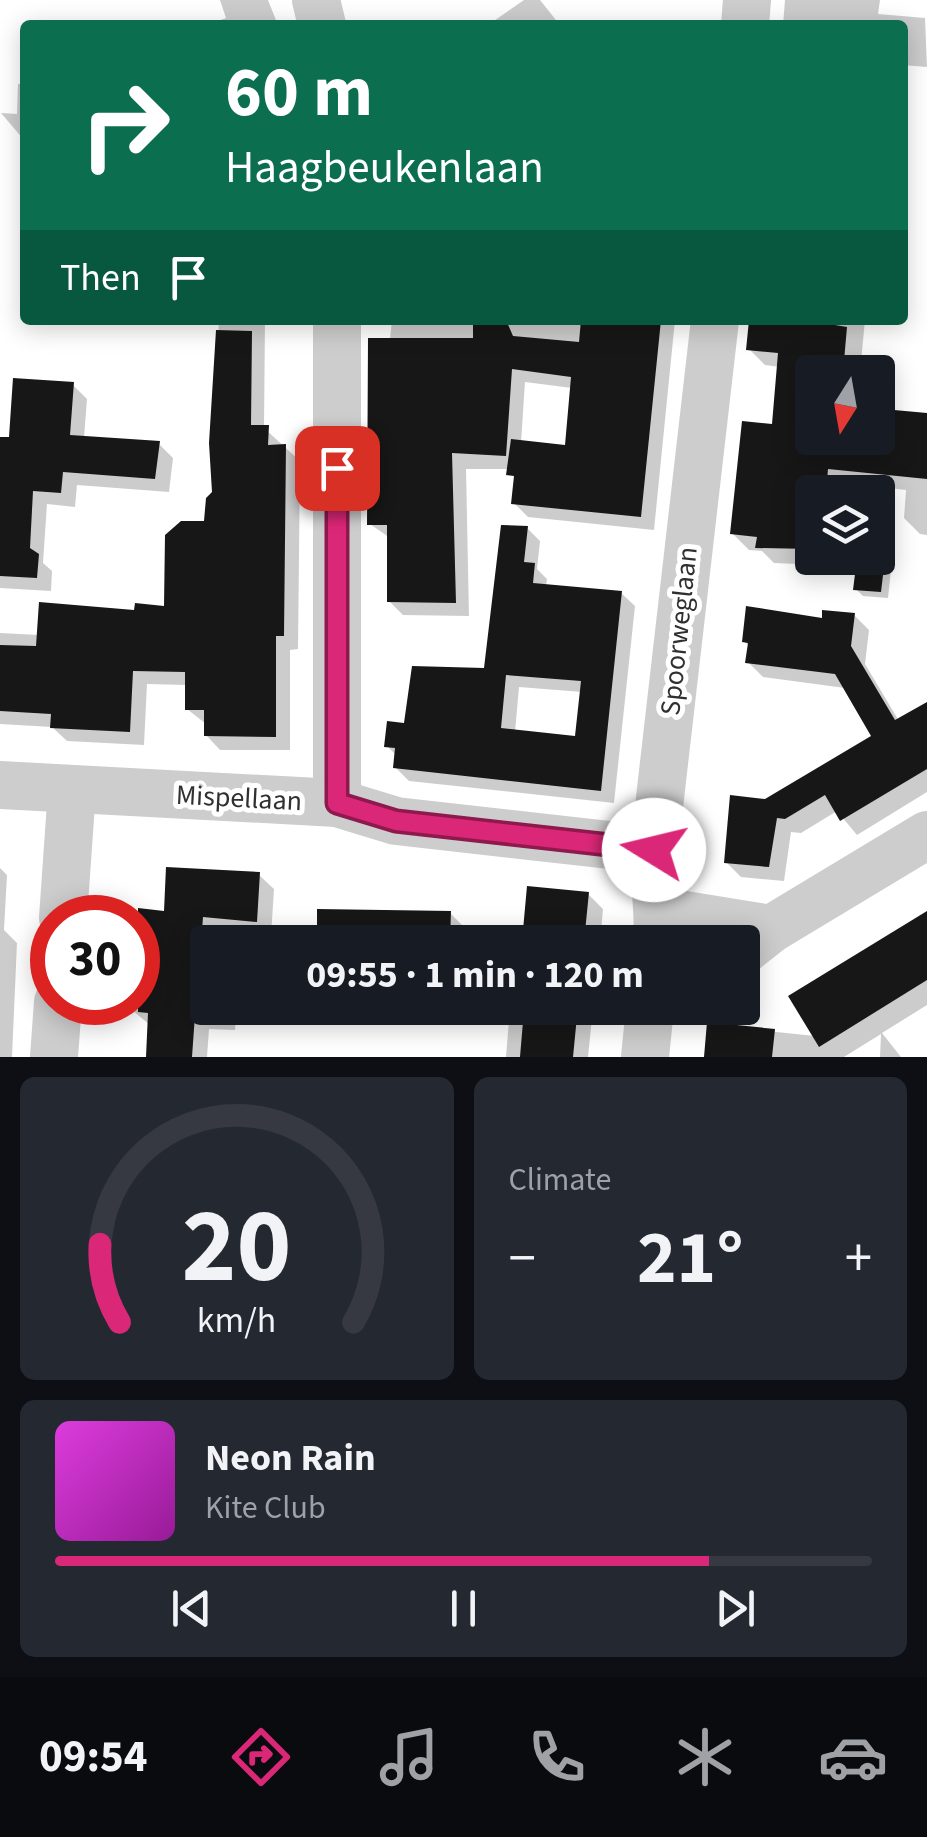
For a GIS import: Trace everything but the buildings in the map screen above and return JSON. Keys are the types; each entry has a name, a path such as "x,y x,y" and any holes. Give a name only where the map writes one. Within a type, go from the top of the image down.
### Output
{"street":[{"path":"336,325 337,803"},
{"name":"Spoorweglaan","path":"659,925 654,850 714,325"},
{"name":"Mispellaan","path":"0,784 337,803 396,821 654,850"},
{"path":"65,895 72,789"},
{"path":"760,938 927,835"},
{"path":"54,1057 56,1025"},
{"path":"644,1057 648,1025"}],"route":[{"path":"337,468 337,803 396,821 654,850"}]}
